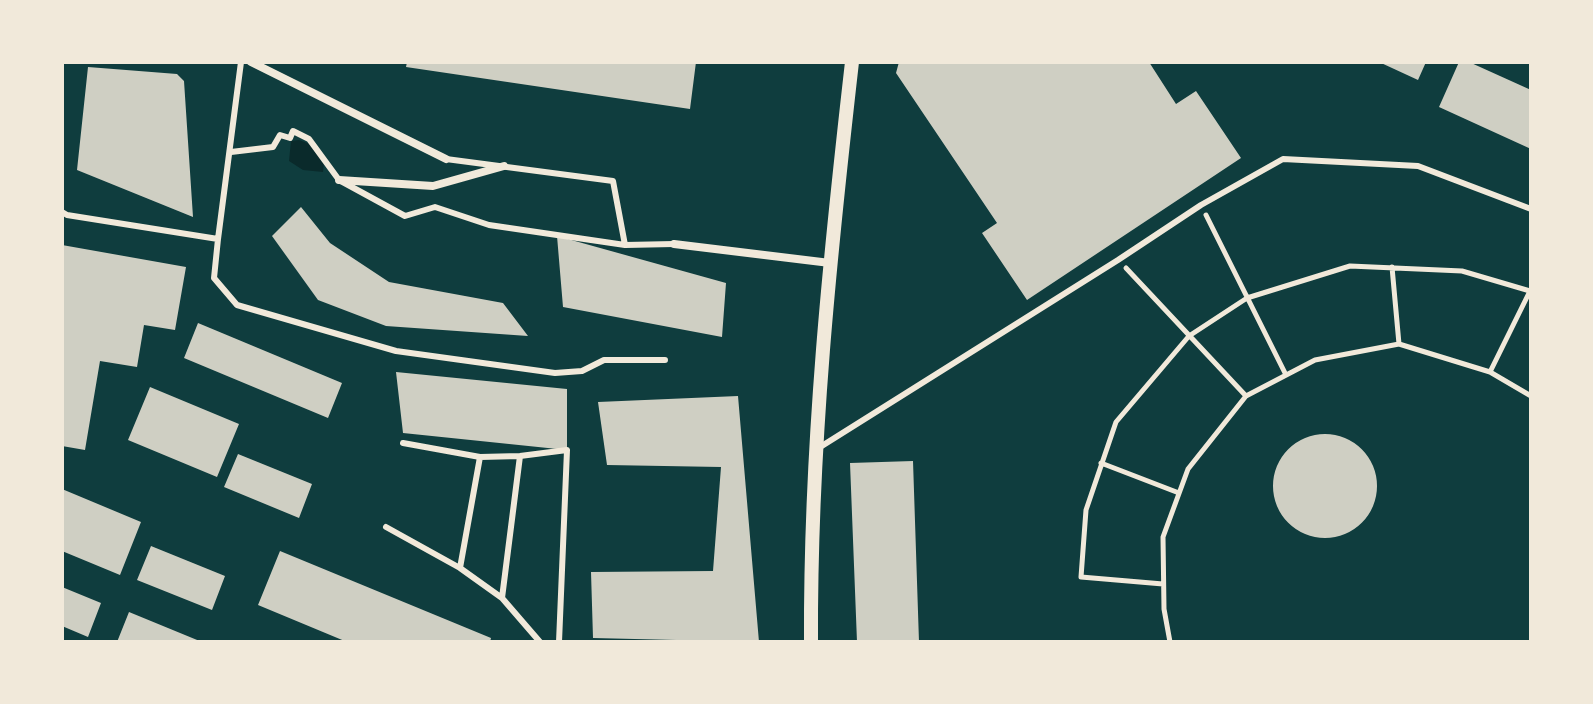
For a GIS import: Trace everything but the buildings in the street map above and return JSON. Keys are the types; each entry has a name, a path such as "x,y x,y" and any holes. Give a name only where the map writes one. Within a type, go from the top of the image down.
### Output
{"street":[{"path":"251,62 446,159"},
{"path":"811,642 810,587 822,336 852,62"},
{"path":"339,180 433,186 504,166"},
{"path":"674,244 830,263"}],"lane":[{"path":"241,62 214,278 237,305 396,351 555,373 582,371 604,360 665,360"},
{"path":"231,152 273,147 280,135 290,138 293,131 309,139 339,180 405,216 435,207 489,225 625,245 674,244"},
{"path":"446,159 613,181 625,245"},
{"path":"817,449 1201,205 1283,159 1418,166 1531,209"},
{"path":"62,212 218,239"},
{"path":"403,443 480,457 567,450 559,642"},
{"path":"502,598 520,456"},
{"path":"460,568 480,457"},
{"path":"386,527 460,568 502,598 540,642"}],"path":[{"path":"1201,205 1286,375"},
{"path":"1118,260 1246,396"},
{"path":"1163,584 1081,577 1086,510 1116,422 1189,336 1247,298 1350,266 1462,271 1530,291 1490,372"},
{"path":"1392,267 1399,344"},
{"path":"1170,642 1164,609 1163,537 1188,469 1246,396 1315,360 1399,344 1490,372 1531,396"},
{"path":"1101,463 1179,493"}],"water":[{"path":"291,141 310,144 324,163 323,172 303,170 289,161"}]}
